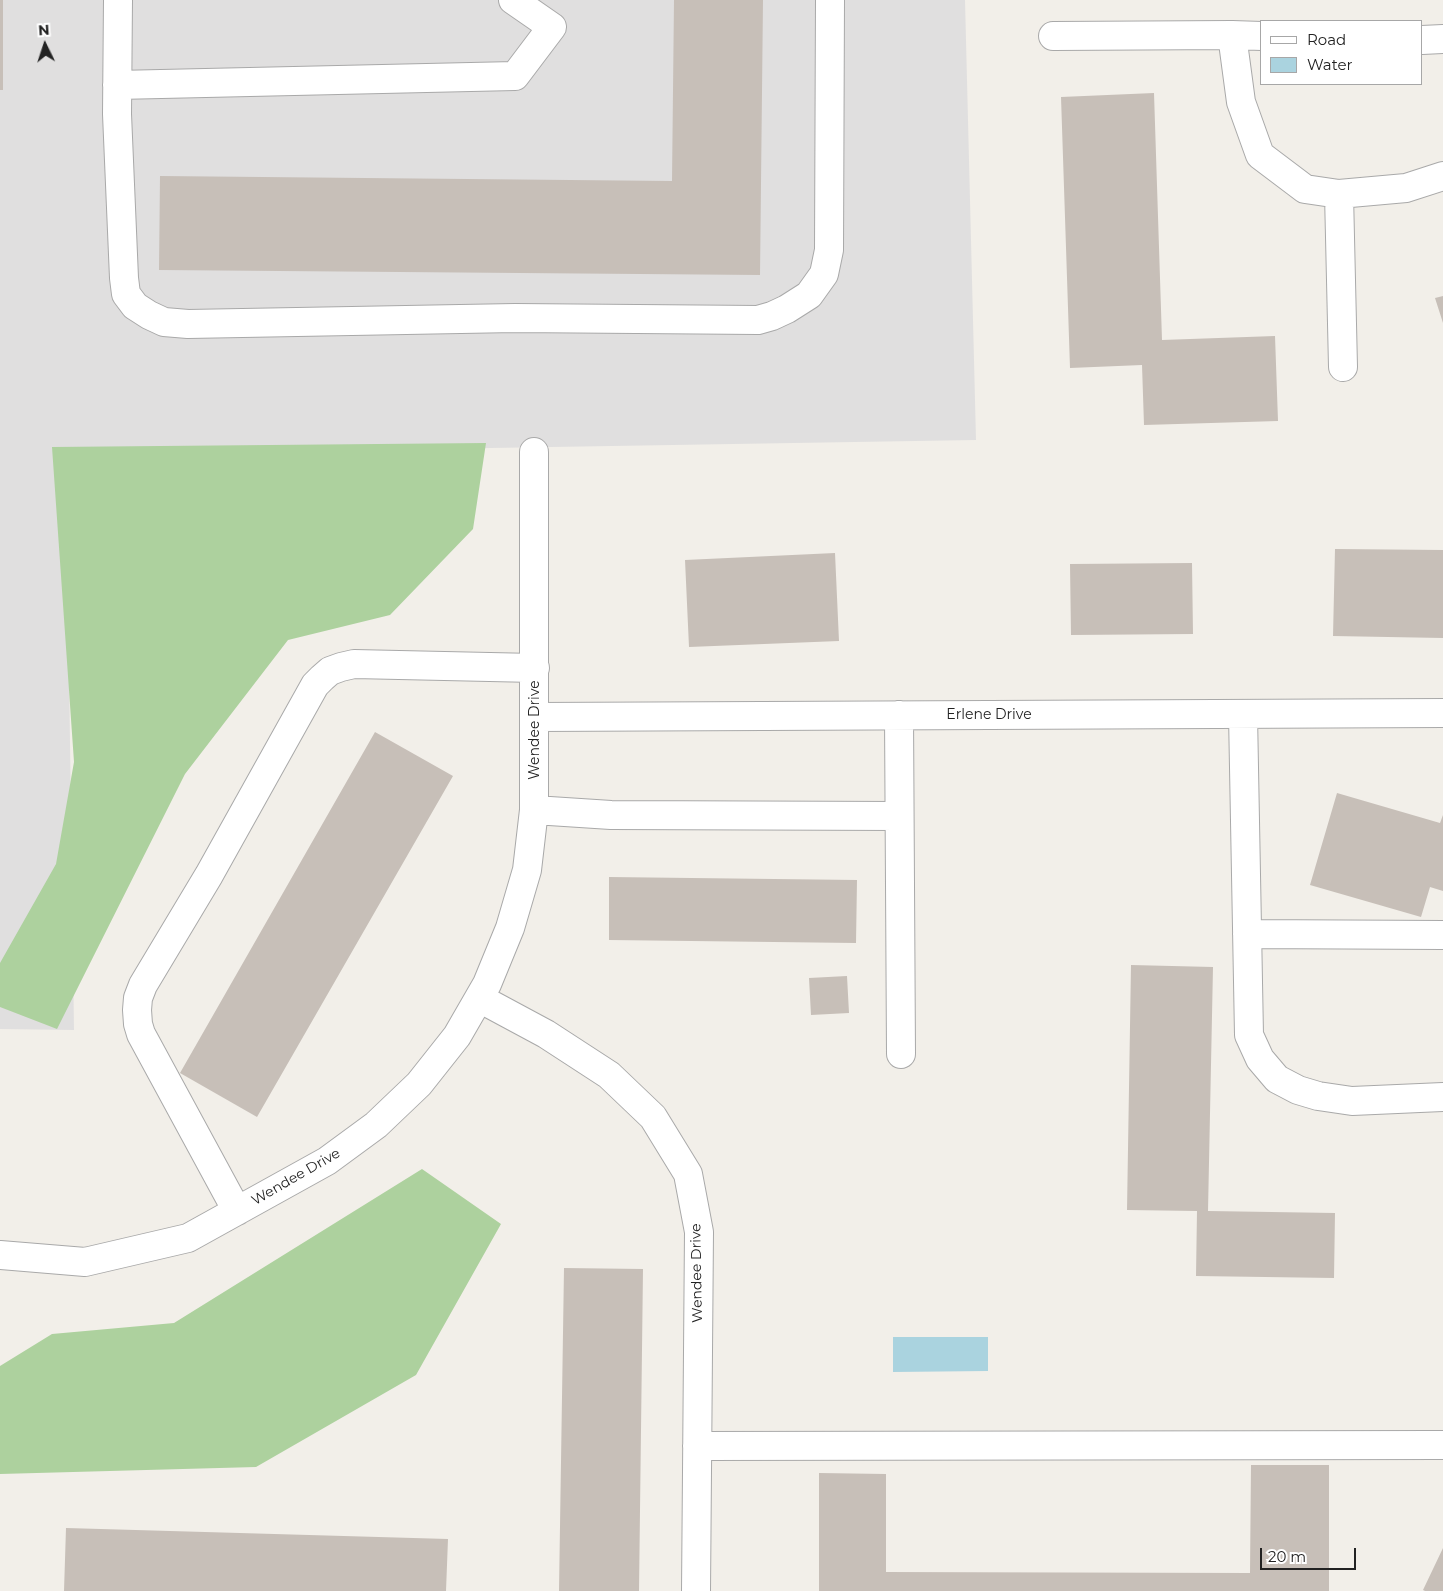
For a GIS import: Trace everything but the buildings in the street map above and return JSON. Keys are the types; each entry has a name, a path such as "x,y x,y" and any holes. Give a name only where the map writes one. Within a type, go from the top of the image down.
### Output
{"street":[{"path":"118,0 117,85 126,294 135,306 149,315 164,322 188,324 515,318 758,320 772,316 809,295 824,274 829,250 830,0"},
{"path":"117,85 515,76 552,26 513,0"},
{"path":"1232,35 1241,102 1260,155 1305,189 1339,194 1406,188 1443,176"},
{"path":"1053,36 1260,36"},
{"path":"1423,40 1443,40"},
{"path":"1339,194 1343,367"},
{"name":"Wendee Drive","path":"0,1255 85,1262 188,1238 327,1162 376,1125 419,1084 456,1036 487,984 510,928 526,870 534,810 536,717 534,452"},
{"path":"238,1211 141,1034 137,1010 138,998 143,985 209,875 315,685 330,671 354,664 535,668"},
{"name":"Erlene Drive","path":"536,717 1443,713"},
{"path":"1244,714 1249,1035 1260,1059 1277,1080 1311,1094 1352,1100 1443,1098"},
{"path":"899,716 901,1054"},
{"path":"534,810 610,815 899,816"},
{"path":"1247,934 1443,936"},
{"name":"Wendee Drive","path":"479,998 546,1034 610,1075 652,1117 688,1174 699,1232 696,1591"},
{"path":"697,1446 1443,1445"}],"shaded area":[{"path":"0,0 965,0 976,440 66,455 74,1030 0,1029"}],"green space":[{"path":"486,443 473,529 390,615 288,640 185,774 57,1029 0,1007 0,963 56,864 74,762 52,447"},
{"path":"422,1169 501,1224 416,1375 256,1467 0,1474 0,1366 52,1334 174,1323"}],"water":[{"path":"893,1337 988,1337 988,1371 893,1372"}]}
